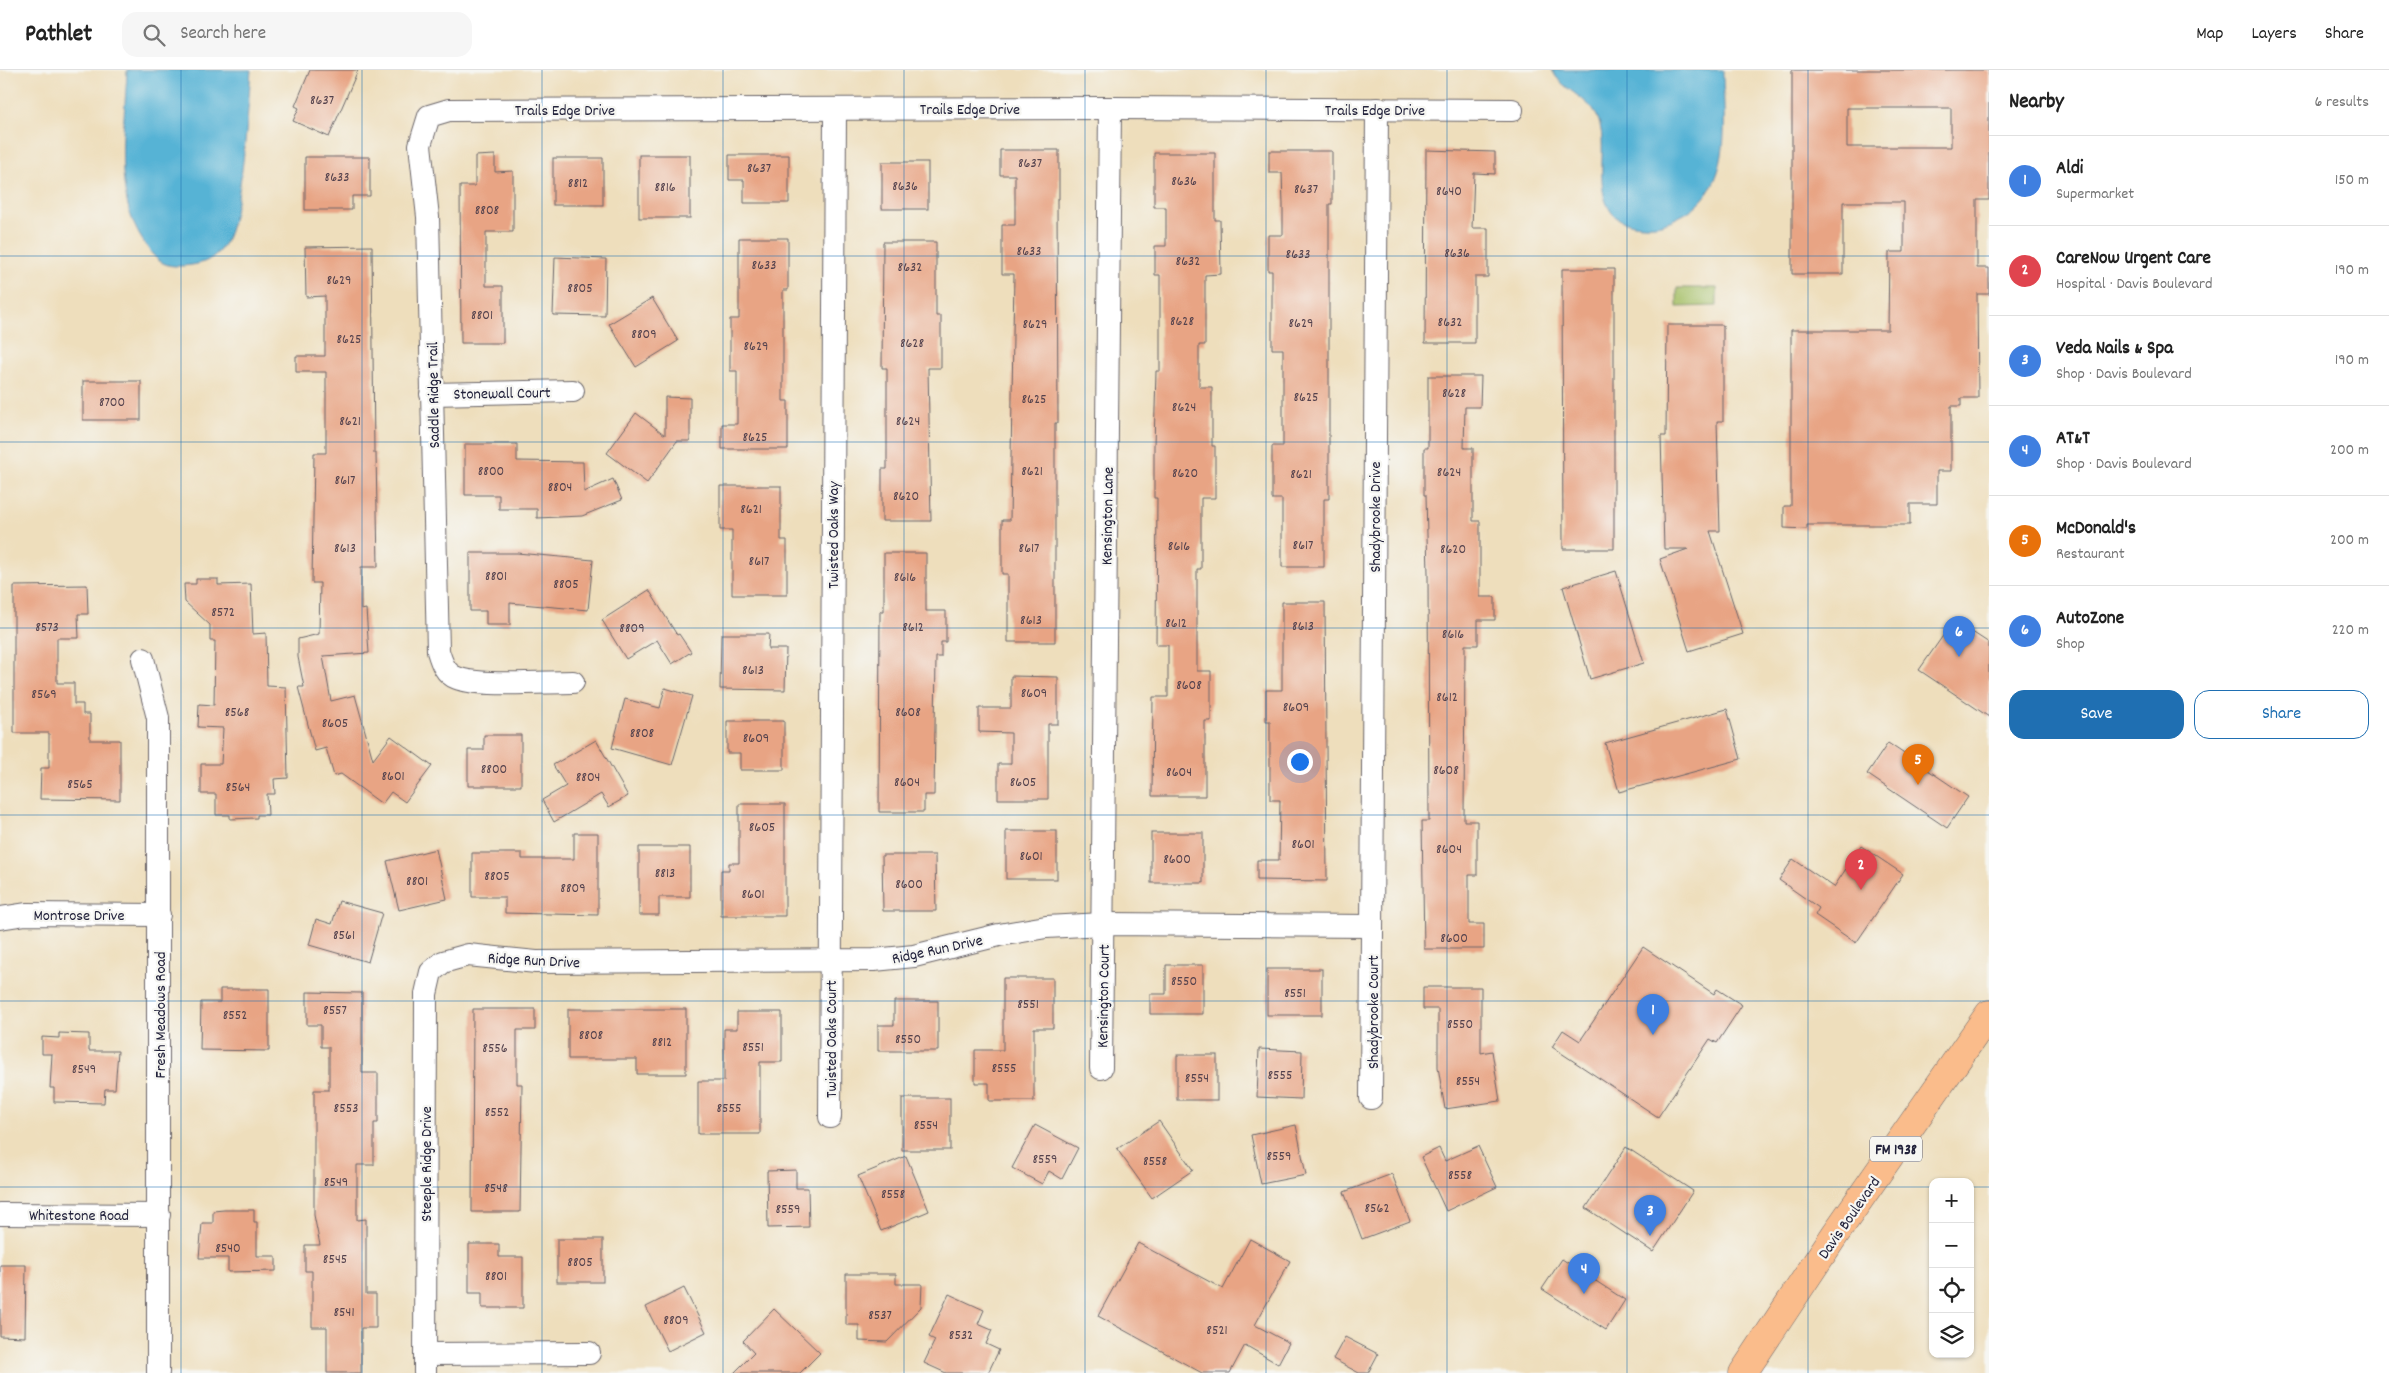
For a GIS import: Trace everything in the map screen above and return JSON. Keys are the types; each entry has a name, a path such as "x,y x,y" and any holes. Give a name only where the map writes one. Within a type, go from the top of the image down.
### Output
{"main road":[{"name":"Davis Boulevard","path":"1743,1373 1836,1233 1989,1014"}],"street":[{"name":"Trails Edge Drive","path":"429,116 449,110 1110,108 1512,110"},
{"name":"Kensington Lane","path":"1103,924 1110,108"},
{"name":"Twisted Oaks Way","path":"830,961 835,109"},
{"name":"Shadybrooke Drive","path":"1372,926 1377,109"},
{"name":"Saddle Ridge Trail","path":"429,116 420,145 428,217 438,650 441,662 448,673 456,678 475,682 573,682"},
{"name":"Stonewall Court","path":"431,394 573,391"},
{"name":"Fresh Meadows Road","path":"142,659 158,718 158,1373"},
{"name":"Montrose Drive","path":"0,918 26,914 159,915"},
{"name":"Ridge Run Drive","path":"443,962 468,955 536,962 874,960 914,956 999,935 1046,927 1103,924 1372,926"},
{"name":"Kensington Court","path":"1101,1068 1103,924"},
{"name":"Shadybrooke Court","path":"1371,1098 1372,926"},
{"name":"Twisted Oaks Court","path":"830,961 830,1116"},
{"name":"Steeple Ridge Drive","path":"425,1364 426,994 431,972 443,962"},
{"name":"Whitestone Road","path":"0,1214 159,1215"},
{"path":"425,1364 589,1353"}],"green space":[{"path":"1677,288 1717,288 1717,306 1677,307"}],"water":[{"path":"127,70 251,70 243,162 235,212 230,232 223,246 205,262 194,265 174,266 160,261 145,244 134,225 128,204 122,160"},
{"path":"1552,70 1723,70 1723,149 1712,185 1702,200 1686,213 1655,225 1632,224 1616,217 1606,202 1603,191 1601,127 1597,116 1587,103 1561,83"}],"building":[{"path":"310,70 358,70 329,137 293,121 299,108 295,106"},
{"path":"1792,70 1989,70 1989,200 1977,200 1977,268 1989,268 1989,294 1977,294 1978,398 1961,398 1961,406 1951,406 1951,471 1937,471 1937,504 1910,504 1910,525 1807,525 1807,529 1784,528 1784,506 1791,506 1791,330 1888,330 1889,252 1904,252 1904,202 1843,202 1843,274 1792,274","holes":["1847,108 1951,108 1951,147 1847,147"]},
{"path":"1000,150 1059,150 1059,199 1057,199 1058,423 1055,423 1055,642 1008,642 1008,574 1002,574 1002,520 1010,520 1014,274 1002,274 1002,225 1015,225 1015,175 1000,175"},
{"path":"1426,150 1495,152 1495,174 1474,173 1472,228 1488,228 1488,277 1475,277 1475,343 1425,343"},
{"path":"1269,151 1332,151 1332,204 1329,204 1329,499 1324,499 1324,567 1282,567 1282,499 1272,499 1272,446 1283,446 1283,349 1272,349 1272,271 1268,271 1268,235 1283,235 1283,204 1282,173 1269,173"},
{"path":"1154,153 1215,153 1215,220 1220,220 1221,274 1205,275 1205,345 1199,345 1199,387 1212,387 1212,446 1215,446 1215,498 1201,498 1201,569 1197,569 1197,671 1211,671 1211,721 1205,721 1205,796 1152,796 1153,697 1168,697 1168,645 1156,645 1157,498 1154,498 1154,446 1156,371 1160,371 1160,275 1155,275 1155,246 1166,246 1166,207 1154,207"},
{"path":"495,155 495,172 513,171 513,232 486,232 486,286 503,286 503,343 461,343 460,186 475,186 475,156"},
{"path":"639,155 690,155 690,218 639,218"},
{"path":"729,155 789,155 789,203 744,203 744,180 729,180"},
{"path":"305,157 370,157 370,196 352,196 352,210 305,210"},
{"path":"553,158 603,158 603,205 553,205"},
{"path":"882,162 928,162 928,209 882,209"},
{"path":"739,238 788,238 788,290 783,290 783,401 788,401 788,449 722,449 722,424 737,424 737,371 730,371 730,319 739,319"},
{"path":"883,242 936,242 936,316 941,316 941,368 928,368 931,521 882,521 882,469 887,469 887,368 882,368"},
{"path":"372,246 374,453 376,453 378,567 361,567 361,610 366,609 369,653 323,656 331,701 355,695 373,760 391,736 432,766 405,802 391,792 382,804 341,774 334,776 326,748 315,751 298,687 304,687 298,657 298,639 319,634 320,583 312,583 314,453 326,453 326,372 296,372 296,356 325,356 325,296 306,297 305,247"},
{"path":"555,257 606,259 605,316 553,315"},
{"path":"1562,269 1614,269 1614,549 1563,549"},
{"path":"652,298 678,341 636,367 609,324"},
{"path":"1667,325 1723,325 1723,421 1717,421 1720,531 1710,531 1743,634 1689,651 1660,559 1688,549 1664,549 1661,436 1666,436"},
{"path":"1428,376 1481,376 1480,407 1465,407 1464,448 1473,448 1473,521 1480,521 1480,597 1495,597 1495,620 1478,620 1478,645 1465,645 1464,821 1477,821 1477,875 1469,875 1469,924 1484,924 1484,949 1424,949 1422,821 1429,821 1428,574 1426,495 1424,495 1424,448 1428,448"},
{"path":"83,381 141,381 141,420 83,420"},
{"path":"665,397 690,398 690,441 677,441 647,483 607,453 636,413 665,435"},
{"path":"465,444 517,444 517,461 583,462 584,492 613,479 622,500 582,516 537,518 537,509 499,509 499,495 465,495"},
{"path":"720,486 781,486 781,540 787,540 787,595 732,595 732,530 720,530"},
{"path":"470,553 517,553 593,560 588,610 510,603 510,625 486,625 486,611 470,611"},
{"path":"884,553 926,553 926,611 946,611 946,642 941,642 941,657 936,657 934,795 924,795 924,812 879,812 880,611 884,611"},
{"path":"1616,571 1644,663 1590,679 1563,587"},
{"path":"196,579 218,579 218,585 251,584 253,634 266,633 267,686 286,687 288,778 274,779 275,794 267,794 268,815 257,815 257,818 230,819 230,815 216,815 216,794 201,794 201,764 221,764 223,728 198,727 199,704 214,705 215,641 210,641 210,625 185,602 184,584 196,584"},
{"path":"87,585 88,614 78,614 79,638 57,638 57,683 74,683 74,704 83,704 83,714 90,714 90,740 120,740 120,800 40,799 41,768 49,768 49,733 14,733 14,586"},
{"path":"649,590 677,635 679,634 691,652 672,664 657,640 626,659 602,620"},
{"path":"1282,602 1325,602 1327,881 1257,880 1257,860 1279,860 1280,800 1270,800 1270,721 1266,721 1266,690 1282,690"},
{"path":"1954,620 1989,643 1989,717 1919,670"},
{"path":"721,634 769,634 768,649 786,649 785,690 720,689"},
{"path":"1011,676 1058,677 1058,724 1048,724 1048,799 998,799 998,764 1011,764 1011,733 979,732 979,708 1011,708"},
{"path":"665,688 692,696 672,765 612,748 625,699 660,708"},
{"path":"1727,709 1741,759 1619,792 1605,743"},
{"path":"727,721 784,721 784,770 740,770 740,753 727,753"},
{"path":"484,735 521,735 521,786 468,786 468,750 484,750"},
{"path":"596,740 628,796 609,807 601,794 554,822 542,800 566,786 553,765"},
{"path":"1888,743 1968,797 1947,828 1867,774"},
{"path":"739,804 785,804 785,916 721,916 721,870 729,870 729,863 739,863"},
{"path":"1006,831 1057,831 1057,879 1006,879"},
{"path":"574,833 598,833 598,915 505,913 505,897 472,897 472,853 522,853 522,859 574,859"},
{"path":"1151,833 1203,833 1203,883 1151,883"},
{"path":"1861,846 1903,874 1856,943 1815,915 1819,908 1779,880 1793,859 1834,887"},
{"path":"639,847 690,847 690,897 659,897 659,915 639,915"},
{"path":"436,849 447,899 399,910 387,861"},
{"path":"882,855 935,855 936,911 883,911"},
{"path":"339,901 382,913 368,962 309,945 316,919 332,924"},
{"path":"1643,947 1714,994 1717,989 1742,1005 1717,1043 1710,1039 1658,1117 1552,1047 1563,1030 1580,1041"},
{"path":"1166,965 1203,965 1203,1014 1150,1014 1150,994 1166,994"},
{"path":"1267,969 1322,969 1322,1015 1267,1015"},
{"path":"1003,978 1053,978 1053,1028 1034,1028 1034,1101 989,1101 989,1083 975,1083 975,1050 1003,1050"},
{"path":"1423,987 1481,987 1481,1053 1492,1051 1500,1101 1445,1109 1438,1067 1438,1009 1423,1009"},
{"path":"220,989 269,989 269,1051 200,1050 201,1002 220,1002"},
{"path":"307,992 362,993 362,1073 378,1073 378,1123 374,1123 374,1165 357,1165 357,1220 366,1219 366,1294 376,1294 376,1328 361,1328 361,1373 327,1373 327,1327 312,1327 312,1271 305,1271 305,1245 320,1245 314,1215 314,1090 329,1090 329,1047 321,1047 321,1025 307,1025"},
{"path":"894,1001 938,1001 938,1051 878,1051 878,1025 894,1025"},
{"path":"473,1009 535,1009 535,1030 517,1030 517,1084 522,1084 520,1212 472,1212"},
{"path":"568,1009 686,1009 686,1074 637,1074 637,1059 568,1059"},
{"path":"737,1012 782,1012 782,1062 760,1062 760,1134 698,1134 698,1081 724,1081 724,1029 737,1029"},
{"path":"59,1033 89,1034 89,1051 118,1051 115,1089 105,1089 104,1103 54,1102 54,1088 50,1088 52,1054 42,1054 42,1037 59,1038"},
{"path":"1259,1049 1302,1051 1301,1099 1257,1097"},
{"path":"1177,1055 1217,1055 1217,1100 1177,1100"},
{"path":"902,1098 950,1098 950,1150 902,1150"},
{"path":"1159,1121 1193,1170 1152,1198 1117,1149"},
{"path":"1035,1125 1078,1148 1062,1179 1049,1171 1042,1184 1012,1168"},
{"path":"1296,1125 1306,1175 1261,1184 1251,1135"},
{"path":"1478,1146 1497,1187 1446,1211 1421,1157 1439,1148 1445,1161"},
{"path":"1626,1147 1693,1191 1653,1252 1586,1208"},
{"path":"906,1156 929,1211 881,1231 858,1176"},
{"path":"796,1170 796,1188 808,1188 809,1227 768,1228 767,1171"},
{"path":"1392,1174 1410,1221 1362,1239 1344,1192"},
{"path":"254,1210 254,1222 257,1222 257,1256 276,1256 276,1271 228,1272 228,1258 199,1258 202,1223 213,1223 213,1211"},
{"path":"557,1239 603,1239 603,1282 557,1282"},
{"path":"1250,1239 1290,1261 1255,1325 1289,1343 1278,1364 1245,1345 1230,1373 1202,1373 1098,1316 1138,1243 1223,1289"},
{"path":"469,1244 499,1244 499,1257 523,1257 523,1308 482,1308 482,1293 469,1293"},
{"path":"1562,1259 1625,1300 1606,1330 1542,1289"},
{"path":"0,1265 26,1265 25,1337 0,1336"},
{"path":"846,1274 896,1274 896,1284 922,1284 921,1307 887,1342 859,1341 859,1325 846,1325"},
{"path":"684,1288 706,1332 668,1351 646,1307"},
{"path":"949,1294 984,1310 978,1324 992,1330 986,1344 999,1350 988,1373 946,1373 924,1363 935,1340 929,1337"},
{"path":"774,1309 820,1353 800,1373 734,1373 754,1353 743,1341"},
{"path":"1345,1337 1378,1354 1368,1373 1359,1373 1333,1359"}],"place":[{"name":"AutoZone","path":"1959,657"},
{"name":"McDonald's","path":"1918,785"},
{"name":"CareNow Urgent Care","path":"1861,890"},
{"name":"Aldi","path":"1653,1035"},
{"name":"Veda Nails & Spa","path":"1650,1236"},
{"name":"AT&T","path":"1584,1294"}]}
